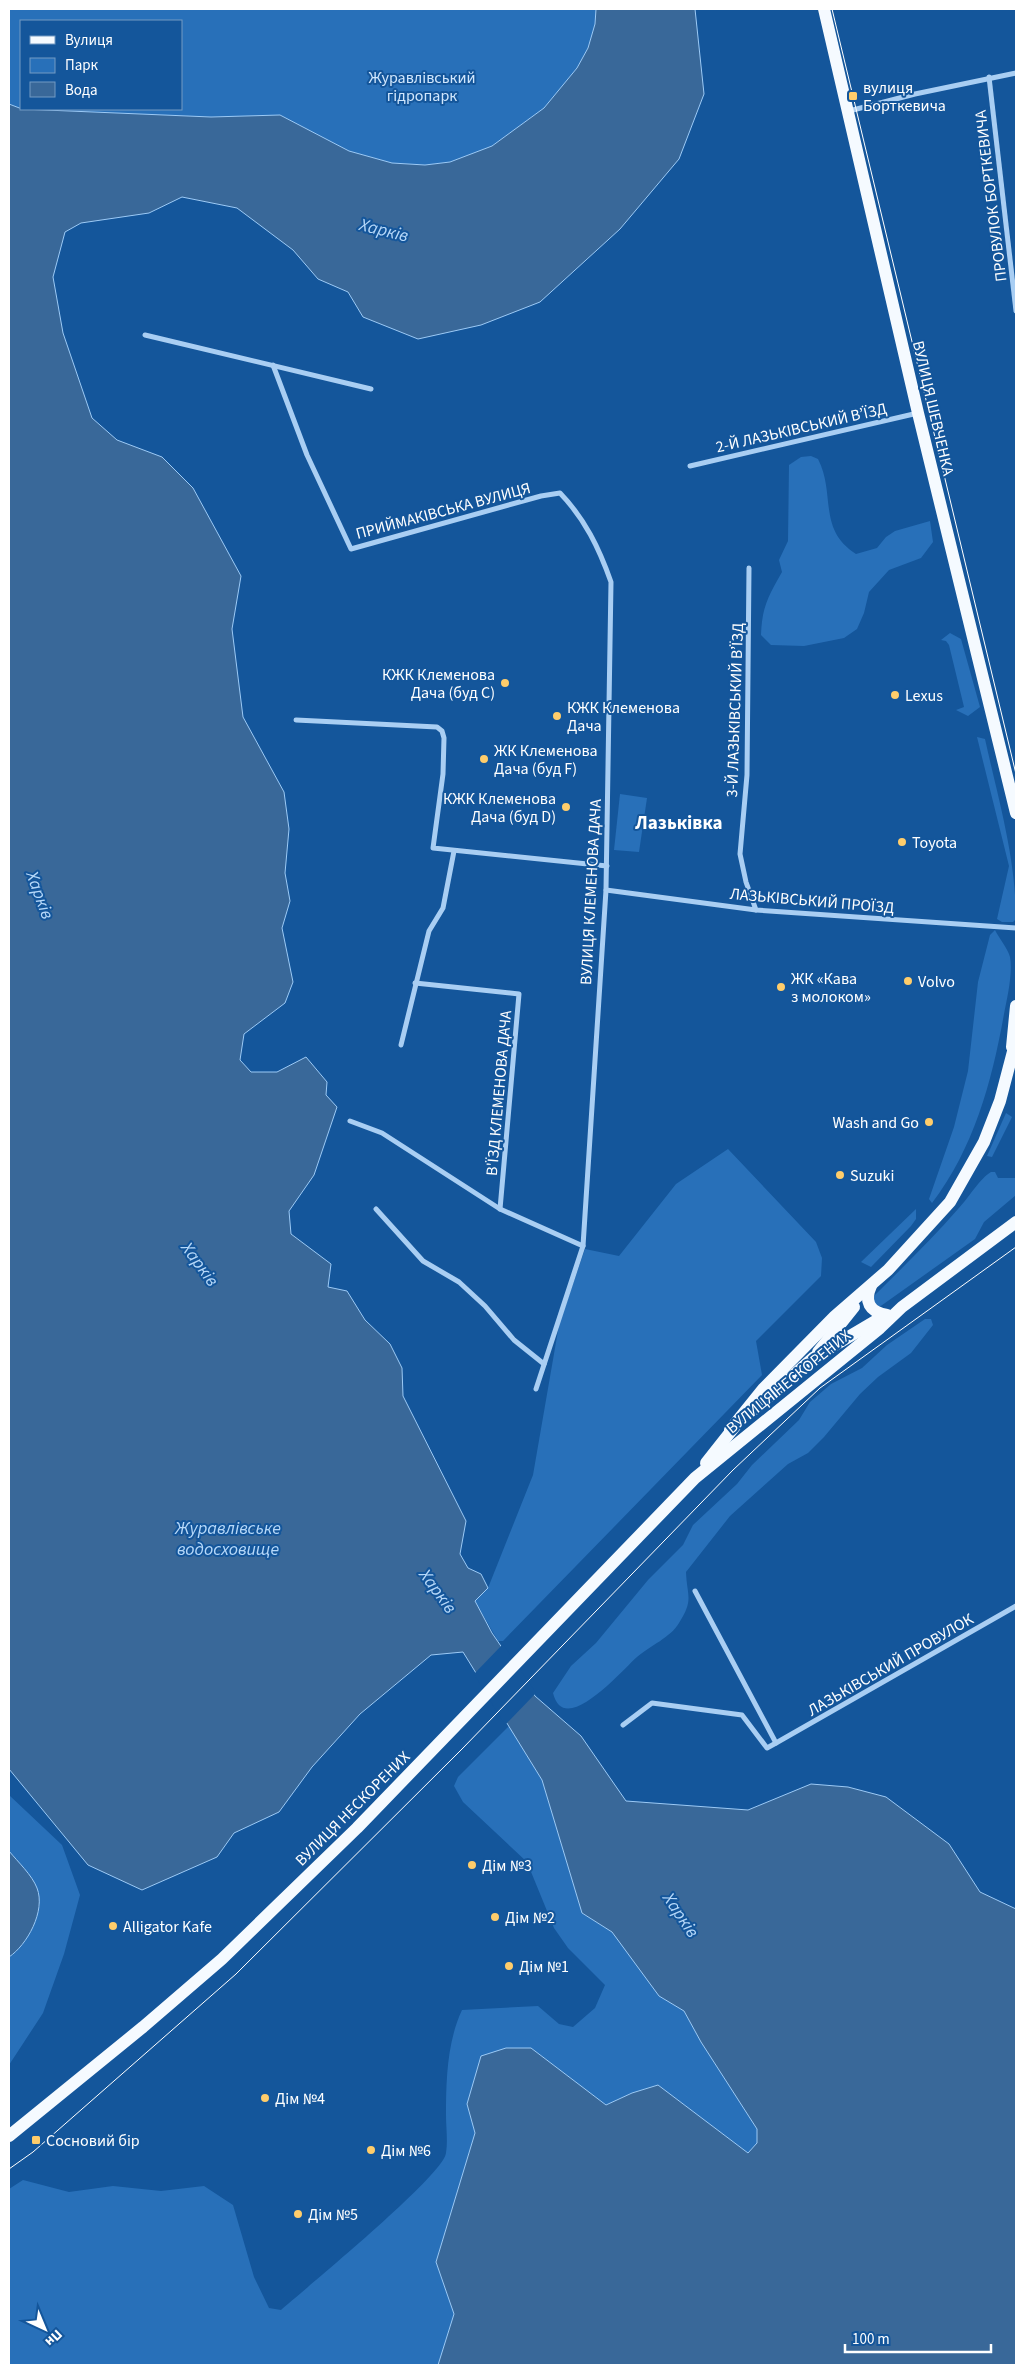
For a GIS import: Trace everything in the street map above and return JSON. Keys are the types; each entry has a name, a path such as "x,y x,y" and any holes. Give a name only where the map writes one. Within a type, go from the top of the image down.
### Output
{"main road":[{"name":"ВУЛИЦЯ ШЕВЧЕНКА","path":"824,9 918,413 1016,813"},
{"path":"1011,1062 1016,1006"},
{"path":"741,1440 813,1358 871,1286 935,1220 961,1185 991,1125 1016,1040"},
{"name":"ВУЛИЦЯ НЕСКОРЕНИХ","path":"695,1478 730,1430 813,1358 900,1308 1016,1222"},
{"path":"871,1286 867,1295 869,1306 875,1311 887,1315"},
{"path":"730,1430 763,1389 835,1316 871,1286"},
{"name":"ВУЛИЦЯ НЕСКОРЕНИХ","path":"9,2136 143,2027 222,1959 357,1828 695,1478 880,1328 900,1308"}],"street":[{"path":"848,111 1016,73"},
{"name":"ПРОВУЛОК БОРТКЕВИЧА","path":"990,78 1016,311"},
{"path":"145,335 371,389"},
{"name":"ПРИЙМАКІВСЬКА ВУЛИЦЯ","path":"273,365 307,455 352,548 542,496 560,493"},
{"name":"2-Й ЛАЗЬКІВСЬКИЙ В’ЇЗД","path":"690,466 918,413"},
{"name":"ВУЛИЦЯ КЛЕМЕНОВА ДАЧА","path":"536,1389 583,1246 606,890 611,582 601,556 580,514 560,493"},
{"name":"3-Й ЛАЗЬКІВСЬКИЙ В’ЇЗД","path":"750,568 747,775 740,854 746,882 756,910"},
{"path":"296,720 437,727 442,731 444,747 443,774 434,848 606,866"},
{"path":"401,1045 429,931 443,908 454,850"},
{"name":"ЛАЗЬКІВСЬКИЙ ПРОЇЗД","path":"606,890 756,910 1016,928"},
{"name":"В'ЇЗД КЛЕМЕНОВА ДАЧА","path":"415,983 519,994 500,1210"},
{"path":"350,1121 382,1133 500,1210 583,1246"},
{"path":"376,1209 423,1261 459,1282 485,1306 514,1340 544,1364"},
{"path":"624,1725 652,1703 742,1715 767,1748 776,1744 695,1591"},
{"name":"ЛАЗЬКІВСЬКИЙ ПРОВУЛОК","path":"776,1744 1016,1606"}],"green space":[{"name":"Журавлівський гідропарк","path":"9,9 596,9 595,24 588,48 577,68 544,108 492,146 450,162 425,165 392,163 349,151 280,115 211,117 46,110 182,110 182,20 20,20 20,109 10,104"},
{"path":"811,456 818,459 823,472 829,510 836,534 856,554 877,548 886,537 895,531 930,521 933,542 921,558 889,570 869,592 864,613 857,629 844,638 804,646 771,645 761,635 762,625 767,602 782,572 779,560 788,541 789,465 801,457"},
{"path":"950,633 961,639 980,707 968,716 956,710 964,707 949,645 946,641 941,640"},
{"path":"977,737 985,739 1010,851 1016,919 1013,922 1002,922 997,919 1009,866"},
{"path":"620,794 647,798 639,852 614,850"},
{"path":"995,930 1009,954 1011,971 994,1064 970,1137 947,1182 932,1203 929,1199 954,1127 968,1071 978,982 990,935"},
{"path":"1006,1113 1012,1117 992,1157 987,1156"},
{"path":"728,1149 816,1242 822,1258 821,1276 756,1341 762,1375 503,1641 498,1641 475,1601 488,1588 533,1475 559,1325 585,1249 619,1256 676,1184"},
{"path":"991,1172 995,1172 998,1178 1016,1178 1016,1195 984,1222 975,1239 878,1308 872,1298 937,1232"},
{"path":"916,1209 916,1219 911,1226 871,1267 861,1262"},
{"path":"925,1319 931,1319 933,1325 911,1353 878,1377 860,1394 808,1453 788,1464 730,1516 686,1572 689,1598 684,1615 675,1628 666,1637 637,1657 594,1697 581,1705 569,1708 559,1705 553,1693 571,1666 596,1643 648,1580 683,1545 693,1525 737,1484 752,1465 799,1420 810,1402 831,1384 862,1368 887,1345"},
{"path":"509,1726 542,1780 582,1913 612,1932 684,2011 701,2042 757,2129 757,2143 748,2153 658,2085 632,2093 606,2105 531,2048 467,2104 475,2133 436,2262 454,2314 438,2365 9,2365 9,2189 23,2180 69,2192 113,2186 161,2191 204,2186 233,2205 254,2277 269,2308 281,2310 400,2207 439,2165 447,2148 446,2102 450,2048 462,2010 538,2006 559,2024 573,2027 595,2008 605,1985 568,1948 554,1928 527,1862 463,1802 454,1786 458,1777"},
{"path":"9,1795 62,1845 80,1895 64,1954 43,2013 9,2065 9,1957 25,1941 40,1905 28,1874 9,1851"}],"water":[{"name":"Журавлівське водосховище","path":"596,9 695,9 704,94 679,159 620,229 540,302 481,325 418,339 363,317 348,292 318,279 293,250 237,208 182,197 149,213 81,223 65,232 53,277 63,333 92,418 117,440 162,457 193,488 241,576 232,629 243,717 284,792 289,829 285,873 290,901 282,928 293,982 285,1003 244,1034 240,1060 251,1072 277,1072 306,1057 327,1082 326,1095 337,1107 314,1175 289,1211 291,1234 331,1264 328,1287 347,1291 365,1320 390,1344 402,1368 403,1396 466,1521 460,1554 468,1568 481,1574 488,1588 475,1601 492,1633 535,1696 581,1736 626,1801 748,1810 811,1784 848,1787 886,1797 949,1844 980,1892 1016,1909 1016,2365 438,2365 454,2314 436,2262 475,2133 467,2104 481,2056 506,2048 531,2048 606,2105 632,2093 658,2085 748,2153 757,2143 757,2129 701,2042 684,2011 659,1996 612,1932 582,1913 542,1780 463,1652 431,1655 360,1714 312,1767 279,1812 234,1833 217,1857 142,1890 88,1865 9,1769 9,104 20,108 20,110 211,117 280,115 349,151 392,163 425,165 450,162 492,146 544,108 577,68 588,48 595,24"},
{"path":"9,1851 32,1878 37,1888 39,1907 37,1917 28,1936 16,1952 9,1957"}],"pier":[{"path":"503,1644 536,1693 505,1725 474,1674"}],"tram line":[{"path":"832,9 1016,774"},
{"path":"9,2169 33,2152 236,1974 462,1749 733,1470 820,1388 1016,1247"}],"place":[{"name":"вулиця Борткевича","path":"853,96"},
{"name":"КЖК Клеменова Дача (буд С)","path":"505,683"},
{"name":"Lexus","path":"895,695"},
{"name":"КЖК Клеменова Дача","path":"557,716"},
{"name":"ЖК Клеменова Дача (буд F)","path":"484,759"},
{"name":"КЖК Клеменова Дача (буд D)","path":"566,807"},
{"name":"Toyota","path":"902,842"},
{"name":"Volvo","path":"908,981"},
{"name":"ЖК «Кава з молоком»","path":"781,987"},
{"name":"Wash and Go","path":"929,1122"},
{"name":"Suzuki","path":"840,1175"},
{"name":"Дім №3","path":"472,1865"},
{"name":"Дім №2","path":"495,1917"},
{"name":"Alligator Kafe","path":"113,1926"},
{"name":"Дім №1","path":"509,1966"},
{"name":"Дім №4","path":"265,2098"},
{"name":"Сосновий бір","path":"36,2140"},
{"name":"Дім №6","path":"371,2150"},
{"name":"Дім №5","path":"298,2214"}],"district":[{"name":"Лазьківка","path":"679,822"}],"water label":[{"name":"Харків","path":"384,230"},
{"name":"Харків","path":"40,895"},
{"name":"Харків","path":"200,1264"},
{"name":"Харків","path":"438,1591"},
{"name":"Харків","path":"681,1915"}]}
